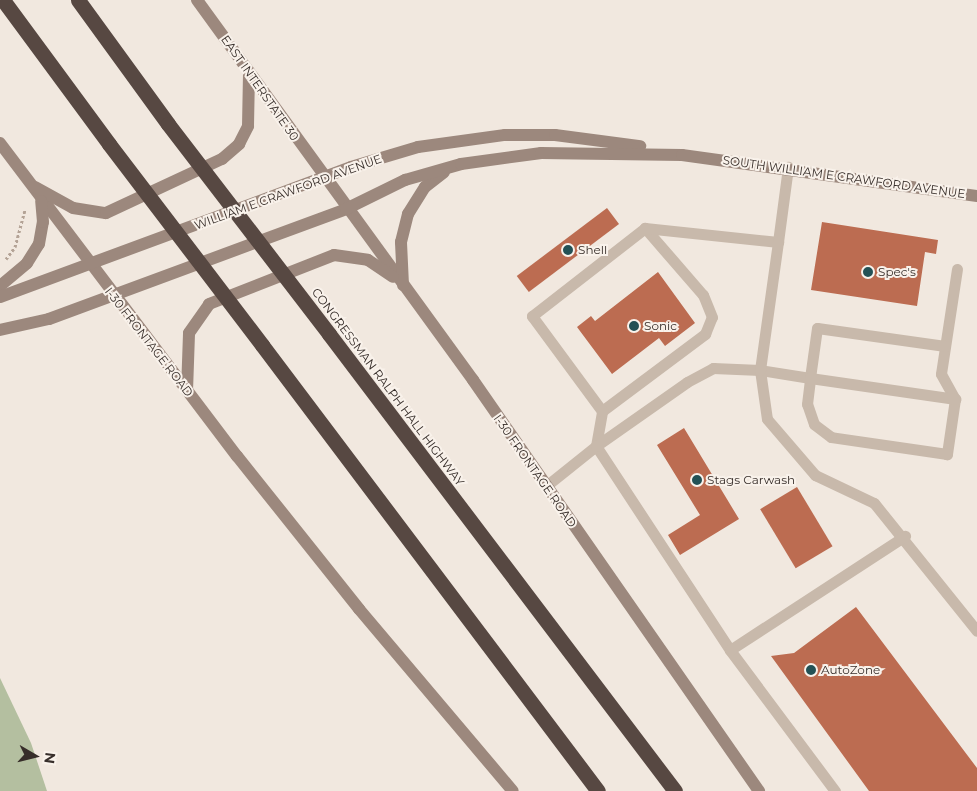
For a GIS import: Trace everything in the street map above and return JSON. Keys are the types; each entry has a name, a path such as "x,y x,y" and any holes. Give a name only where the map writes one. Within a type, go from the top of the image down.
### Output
{"highway":[{"path":"3,0 109,144 598,791"},
{"name":"CONGRESSMAN RALPH HALL HIGHWAY","path":"78,0 168,124 675,791"}],"main road":[{"name":"EAST INTERSTATE 30","path":"197,0 323,177"},
{"path":"30,185 73,208 106,213 222,159 239,144 248,126 249,73"},
{"name":"WILLIAM E CRAWFORD AVENUE","path":"0,297 323,177 418,147 505,136 613,141 682,155"},
{"path":"0,143 88,264"},
{"path":"0,330 49,319 346,209 405,180 449,168 541,153 682,155"},
{"name":"SOUTH WILLIAM E CRAWFORD AVENUE","path":"682,155 788,166 977,196"},
{"path":"403,285 401,242 408,214 426,187 449,168"},
{"name":"I-30 FRONTAGE ROAD","path":"323,177 403,285 546,486 759,791"},
{"path":"0,286 27,263 39,244 43,222 40,198"},
{"path":"186,391 189,333 209,304 334,255 368,260 403,285"},
{"name":"I-30 FRONTAGE ROAD","path":"88,264 359,609 514,791"}],"lane":[{"path":"788,166 760,370 767,419 815,475 874,503 905,536 977,632"},
{"path":"602,411 532,316 645,228 778,242"},
{"path":"645,228 703,295 712,317 705,334 602,411 596,446 730,650 835,791"},
{"path":"945,346 817,328 807,404 814,424 831,437 947,454 956,399 941,374 957,269"},
{"path":"546,486 596,446 686,382 713,368 760,370 956,399"},
{"path":"730,650 905,536"}],"path":[{"path":"1,266 15,247 25,209"}],"green space":[{"path":"0,678 31,743 47,791 0,791"}],"building":[{"path":"607,208 619,224 529,292 517,276"},
{"name":"Spec's","path":"822,222 938,240 936,254 925,252 917,306 811,290"},
{"path":"658,272 695,323 665,346 659,338 612,374 577,327 591,316 595,321"},
{"name":"Stags Carwash","path":"684,428 739,519 680,555 668,535 700,515 657,445"},
{"path":"797,487 833,546 796,568 760,509"},
{"path":"856,607 977,768 977,791 869,791 771,656 794,653"}],"place":[{"name":"Shell","path":"568,250"},
{"name":"Spec's","path":"868,272"},
{"name":"Sonic","path":"634,326"},
{"name":"Stags Carwash","path":"697,480"},
{"name":"AutoZone","path":"811,670"}]}
